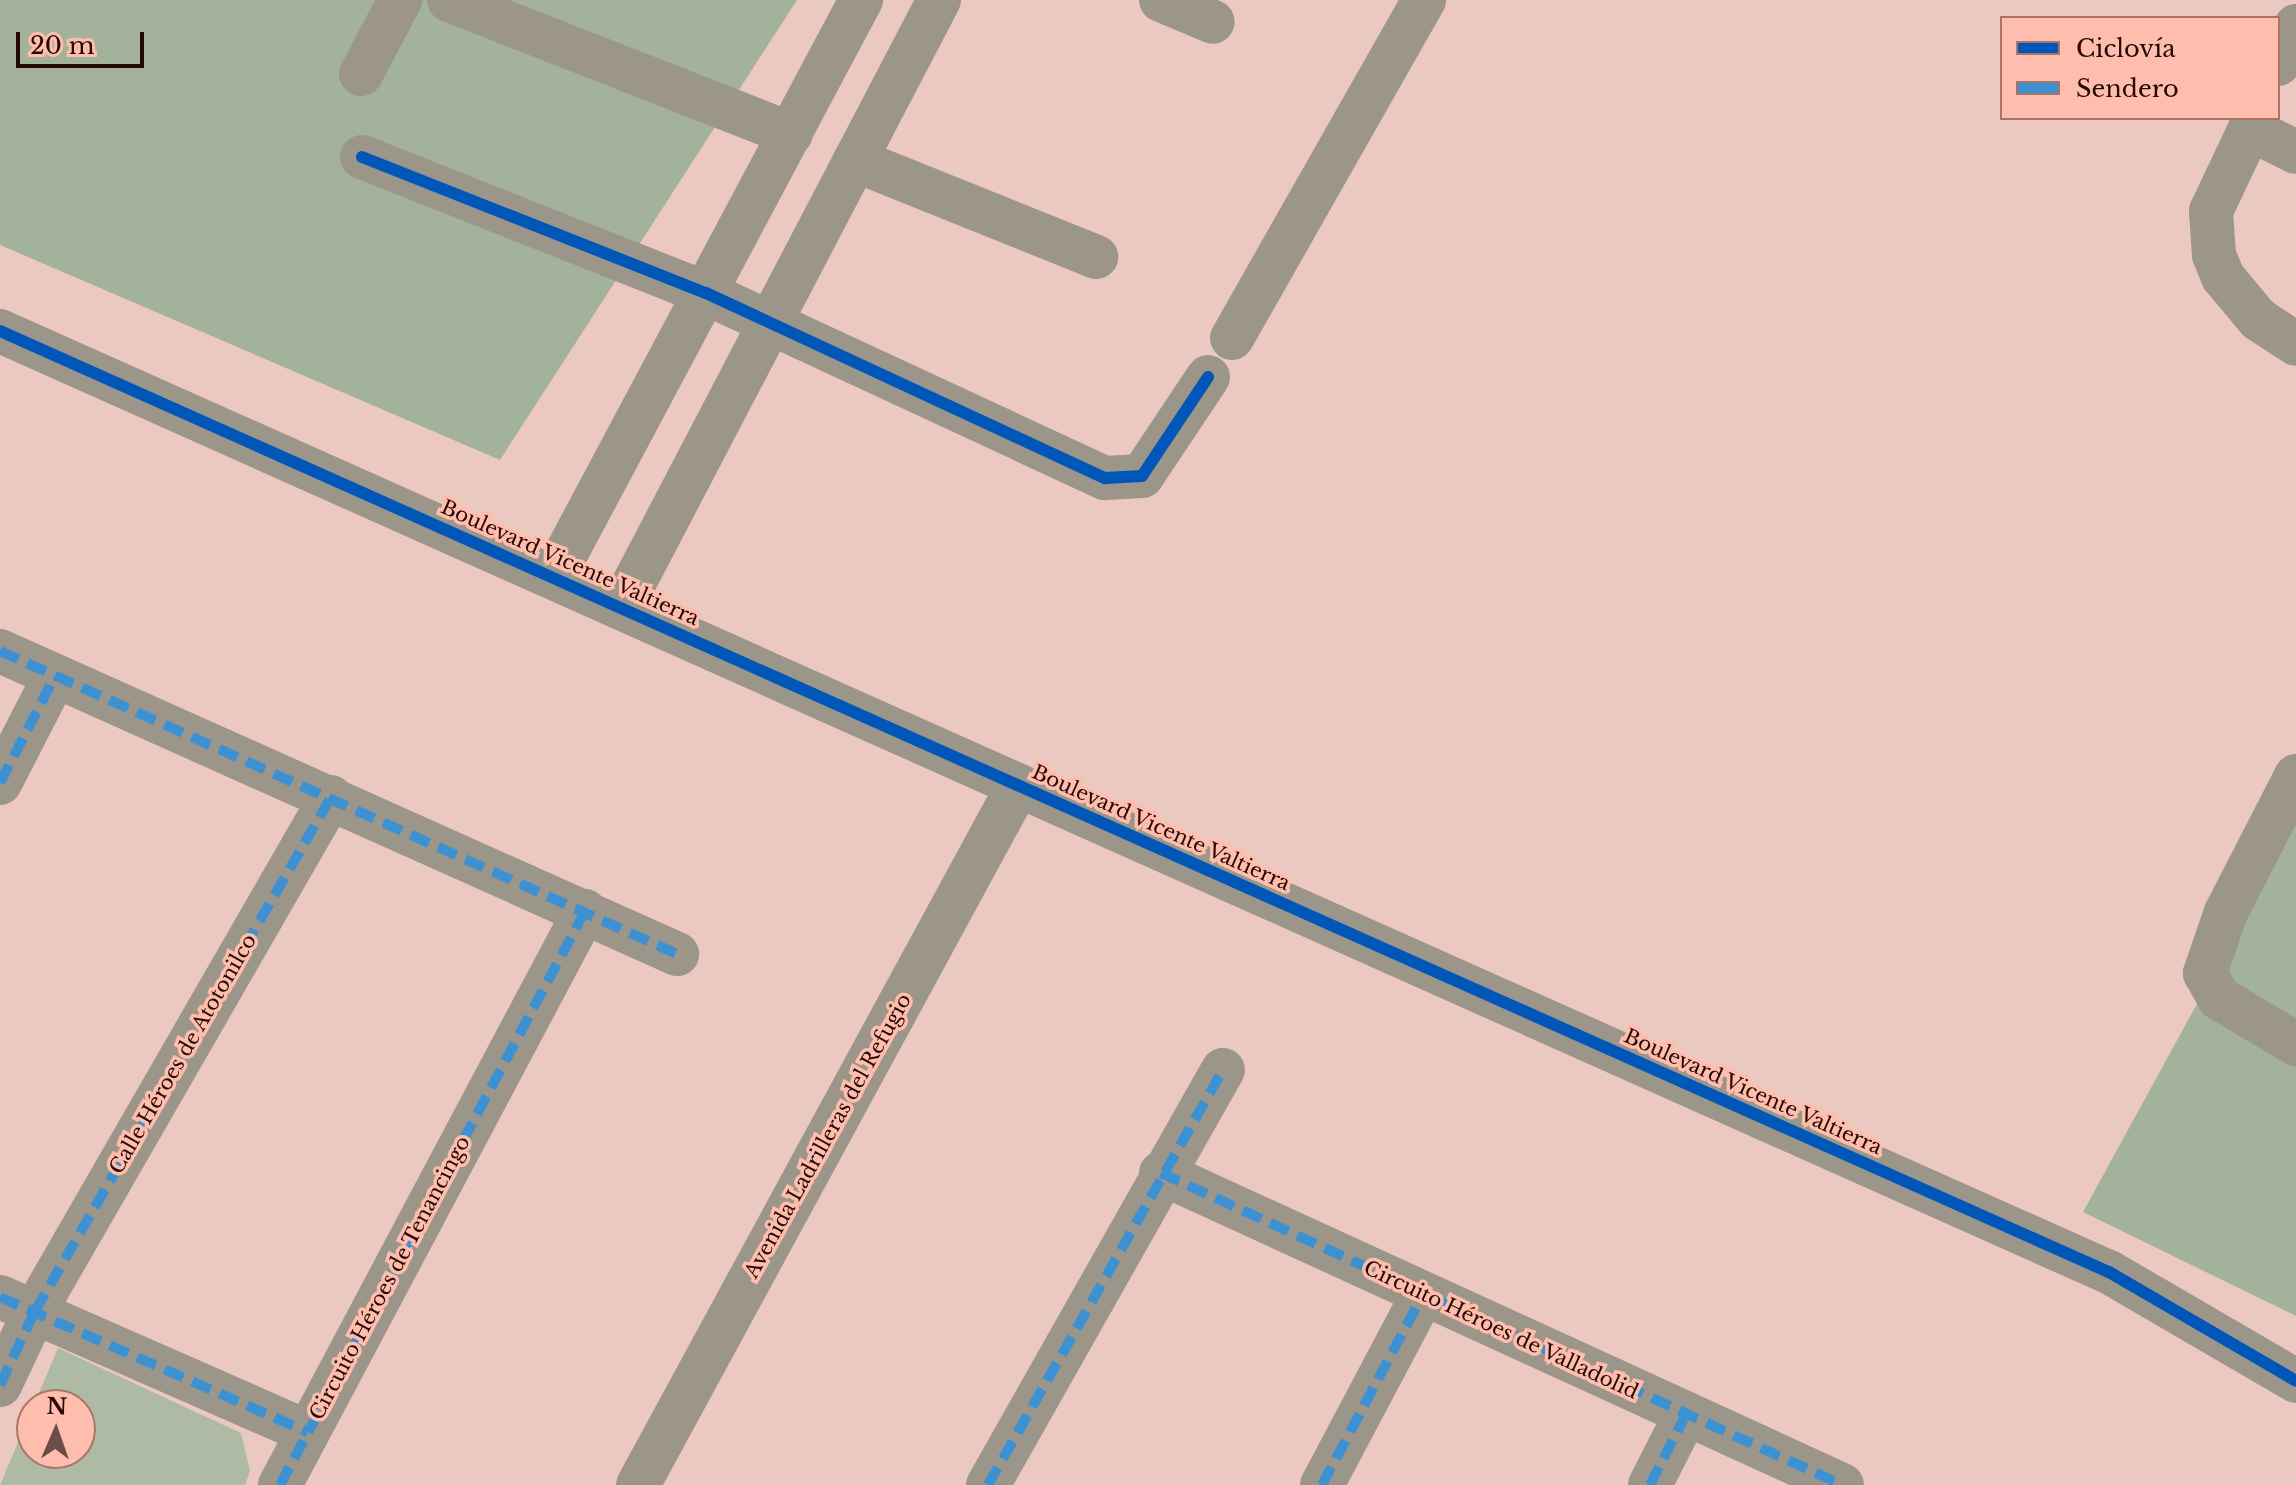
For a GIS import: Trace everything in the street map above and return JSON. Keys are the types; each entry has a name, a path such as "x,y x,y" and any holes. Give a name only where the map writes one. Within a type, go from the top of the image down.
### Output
{"street":[{"path":"361,74 400,0"},
{"path":"449,0 791,134"},
{"path":"554,576 861,0"},
{"path":"621,608 939,0"},
{"path":"1161,0 1213,22"},
{"path":"1232,338 1424,0"},
{"path":"2280,60 2296,26"},
{"path":"2296,152 2252,124 2211,211 2214,255 2223,277 2258,319 2296,344"},
{"path":"362,157 706,293 769,325 1105,478 1142,476 1208,377"},
{"path":"855,160 1096,257"},
{"name":"Boulevard Vicente Valtierra","path":"0,331 2109,1272 2296,1381"},
{"path":"0,651 677,954"},
{"path":"0,783 55,676"},
{"path":"2296,776 2226,912 2205,973 2219,998 2296,1044"},
{"name":"Avenida Ladrilleras del Refugio","path":"638,1485 1018,786"},
{"name":"Calle Héroes de Atotonilco","path":"0,1385 17,1304 331,797"},
{"name":"Circuito Héroes de Tenancingo","path":"17,1304 308,1432 585,911"},
{"path":"988,1485 1161,1173 1223,1070"},
{"name":"Circuito Héroes de Valladolid","path":"1161,1173 1842,1485"},
{"path":"1322,1485 1423,1294"},
{"path":"1650,1485 1686,1414"},
{"path":"280,1485 308,1432"}],"green space":[{"path":"0,0 797,0 500,460 0,245"},
{"path":"2296,823 2296,1316 2083,1212"},
{"path":"58,1348 241,1433 250,1471 245,1485 0,1485 16,1447 16,1469 96,1469 96,1389 41,1389"}],"marked path":[{"path":"0,651 677,954"},
{"path":"0,783 55,676"},
{"path":"0,1385 35,1311 331,797"},
{"path":"280,1485 585,911"},
{"path":"988,1485 1223,1070"},
{"path":"1161,1173 1842,1485"},
{"path":"1322,1485 1423,1294"},
{"path":"0,1297 308,1432"},
{"path":"1650,1485 1686,1414"}],"cycle path":[{"path":"362,157 706,293 1105,478 1142,476 1208,377"},
{"path":"0,331 2109,1272 2296,1381"}]}
